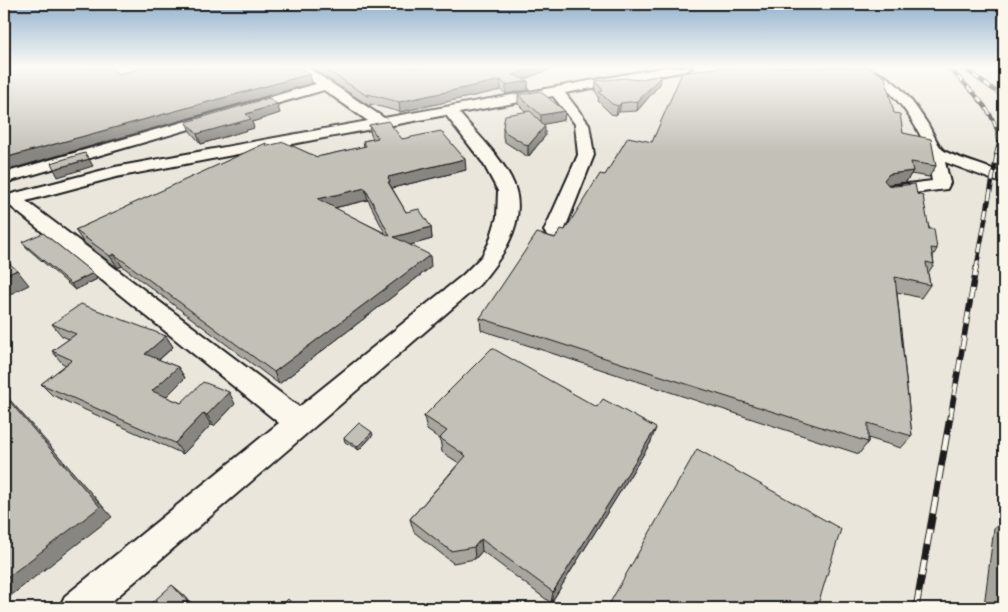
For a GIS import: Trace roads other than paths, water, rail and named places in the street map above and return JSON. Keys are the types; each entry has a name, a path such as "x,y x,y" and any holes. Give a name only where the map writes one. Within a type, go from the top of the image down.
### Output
{"street":[{"path":"4,178 289,96"},
{"path":"341,96 381,123"},
{"path":"8,200 114,172 530,96"},
{"path":"554,231 586,156 582,124 560,96"},
{"path":"889,191 941,185 942,182 936,153 918,120 898,96"},
{"path":"77,608 471,280 491,258 504,228 507,214 507,192 500,175 449,110"},
{"path":"936,153 1004,179"},
{"path":"8,200 299,423"}],"railway":[{"path":"976,96 987,109 997,129 999,140 996,155"},
{"path":"976,270 997,154"},
{"path":"950,419 976,268"},
{"path":"916,608 950,417"}]}
